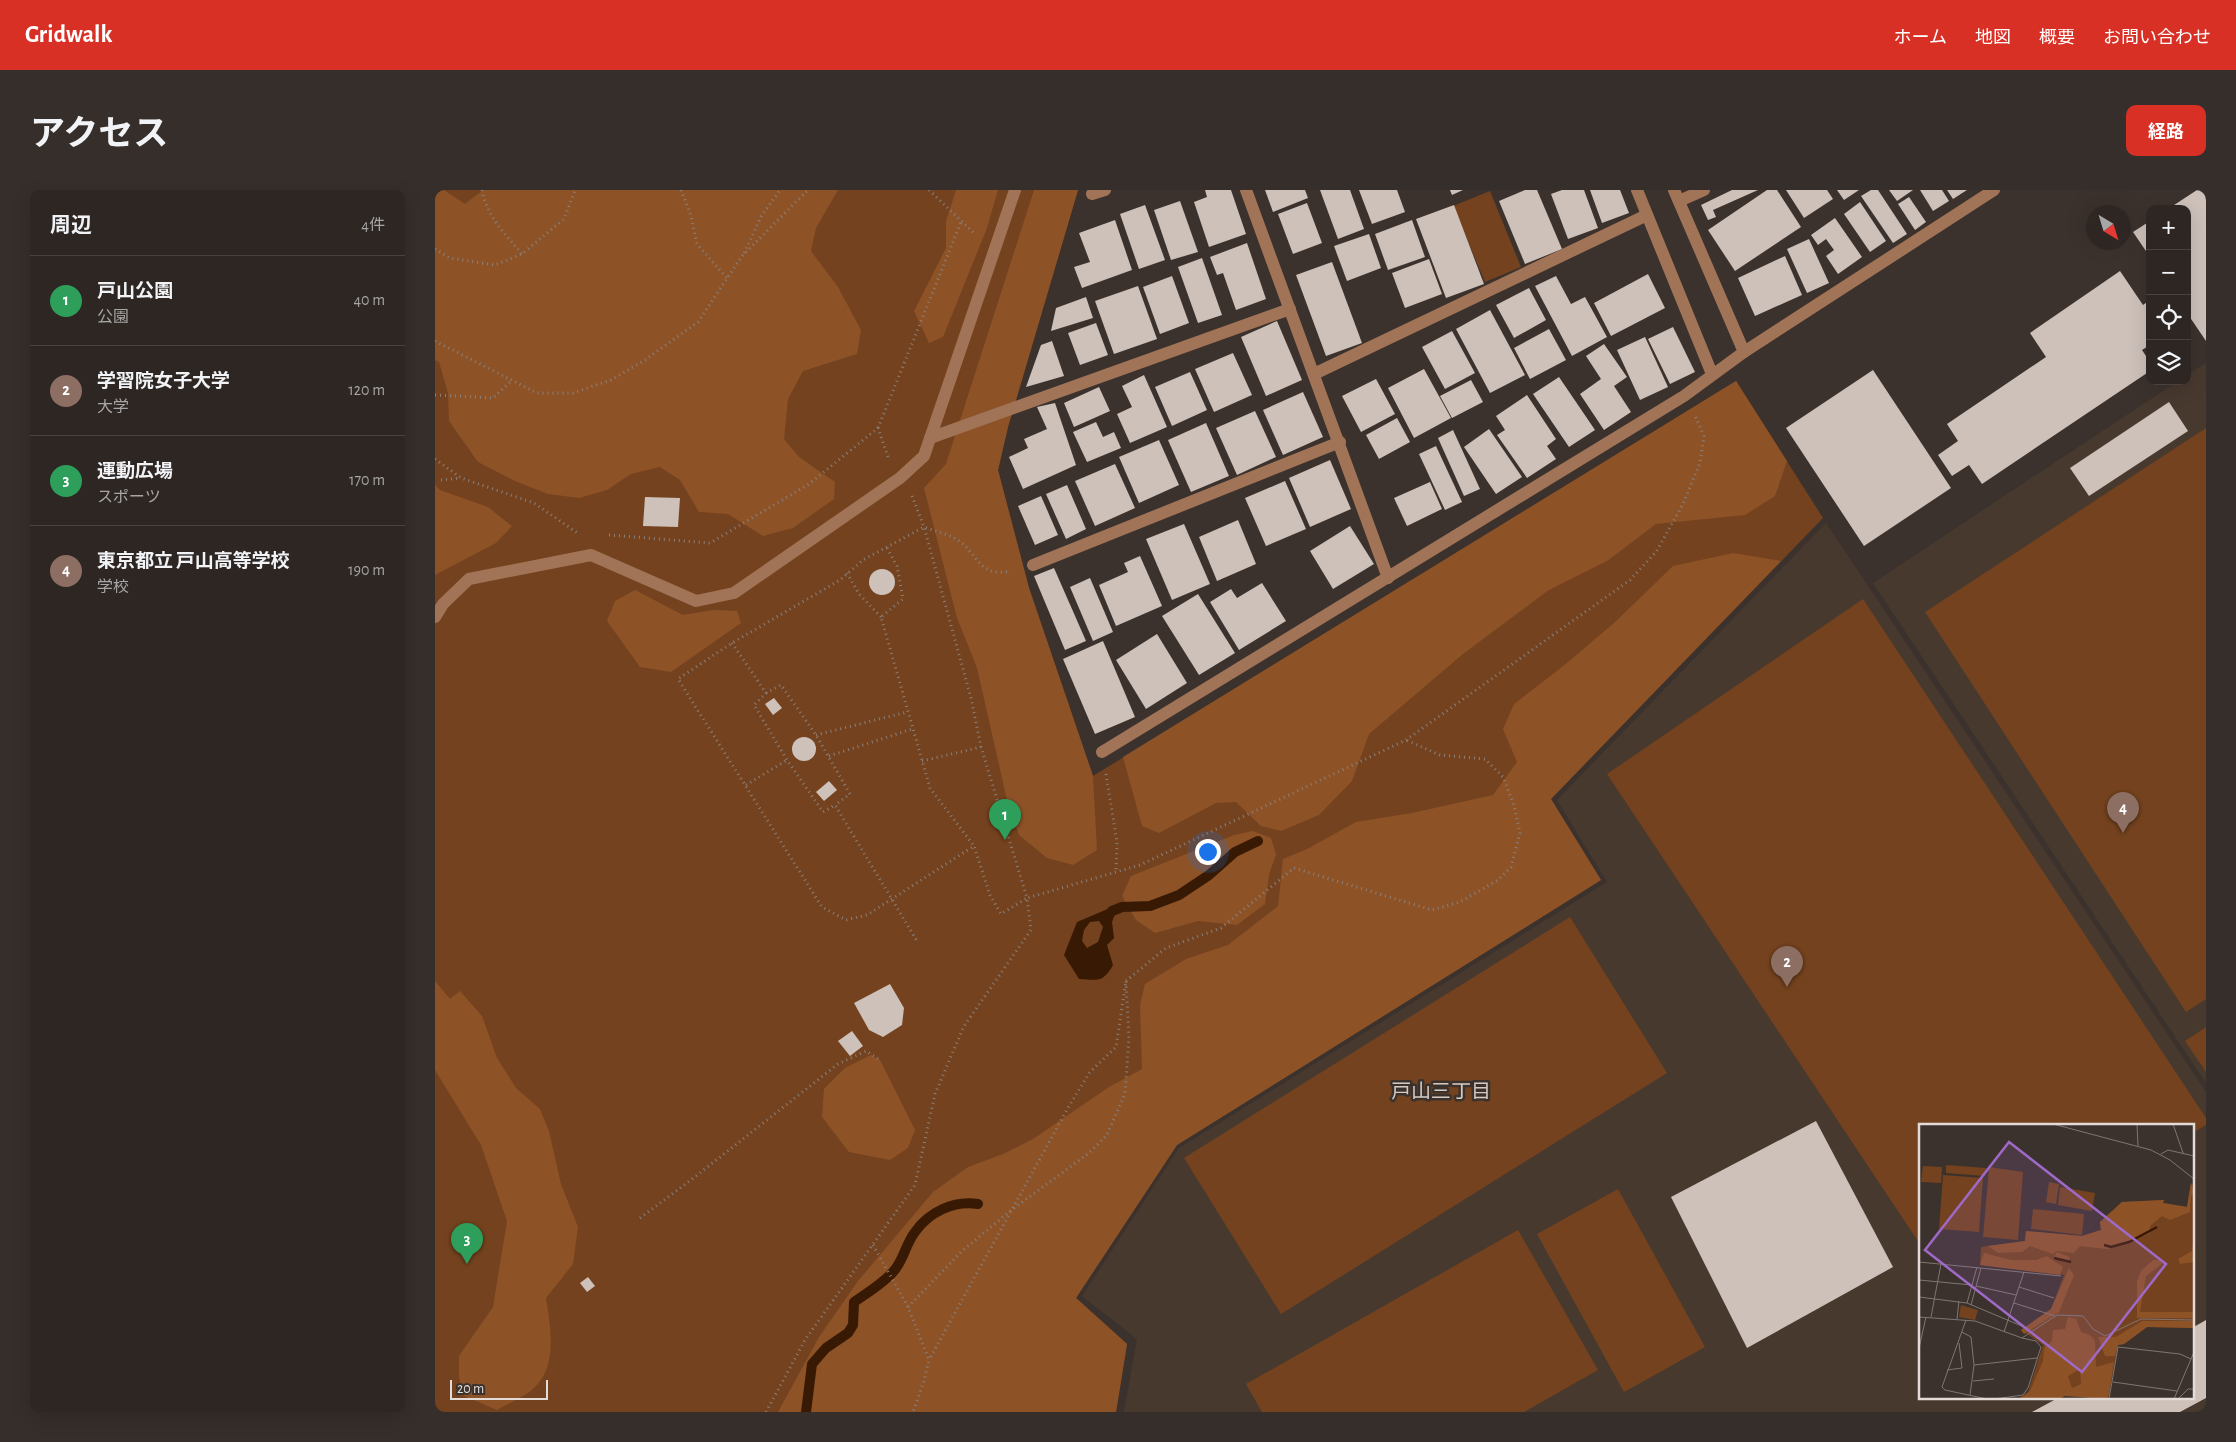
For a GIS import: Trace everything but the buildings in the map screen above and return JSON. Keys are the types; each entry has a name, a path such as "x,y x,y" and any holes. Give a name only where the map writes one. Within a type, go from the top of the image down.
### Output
{"street":[{"path":"435,617 443,604 469,578 591,555 696,601 733,593 900,478 923,456 1015,190"},
{"path":"1092,194 1105,190"},
{"path":"1246,190 1340,442 1388,578"},
{"path":"1637,190 1712,374"},
{"path":"1704,190 1677,196 1744,352"},
{"path":"1102,752 1684,396 1744,352 1994,190"},
{"path":"1314,374 1647,216"},
{"path":"930,438 1290,309"},
{"path":"1033,565 1340,442"}],"path":[{"path":"482,190 484,203 494,222 522,254"},
{"path":"435,249 450,258 495,265 522,254 564,219 575,190"},
{"path":"681,190 690,213 697,244 727,278"},
{"path":"435,341 537,394 573,393 611,380 645,360 698,322 742,256 762,215 780,190"},
{"path":"742,256 808,190"},
{"path":"929,190 994,251"},
{"path":"607,535 710,543 809,484 878,428 961,222"},
{"path":"435,395 493,398 511,381"},
{"path":"847,573 859,594 881,616 930,788 974,846 990,895 1001,914 1027,898 1140,865 1407,740 1630,580 1656,552 1682,506 1700,463 1704,436 1684,396"},
{"path":"878,428 890,464"},
{"path":"435,459 461,478 534,503 579,533 588,534"},
{"path":"441,480 461,478"},
{"path":"765,1412 805,1340 915,1185 935,1094 964,1026 1031,930 1027,898 981,747 971,698 924,528 909,491"},
{"path":"974,846 867,915 846,920 822,907 678,679 732,642 840,580 863,560 924,528 955,538 981,566 999,573 1033,565"},
{"path":"579,533 591,555"},
{"path":"881,616 903,599 897,566 887,548"},
{"path":"732,642 767,693"},
{"path":"781,685 816,734 850,794 823,812 787,760 754,705 767,693 781,685"},
{"path":"816,734 907,712"},
{"path":"829,756 912,728"},
{"path":"913,1412 929,1360 1009,1212 1090,1072 1116,1047 1126,981 1166,948 1221,928 1294,868 1432,910 1460,902 1498,880 1511,868 1519,833 1514,805 1503,777 1485,759 1440,755 1407,740"},
{"path":"922,761 981,747"},
{"path":"1102,752 1117,842 1116,872"},
{"path":"746,785 787,760"},
{"path":"835,805 917,941"},
{"path":"908,1307 962,1251 1009,1212 1089,1153 1107,1135 1125,1093 1129,1038 1126,981"},
{"path":"640,1218 838,1064 866,1051 880,1060"},
{"path":"873,1245 908,1307 929,1360"}],"shaded area":[{"path":"435,190 1078,190 1008,427 998,470 1029,588 1093,776 1736,381 1823,518 1551,799 1601,880 1177,1145 1076,1298 1127,1344 1116,1412 435,1412"},
{"path":"435,190 444,190 465,204 483,190 838,190 816,228 811,251 838,287 861,330 857,354 803,371 788,399 784,439 799,457 835,482 834,499 793,528 763,536 728,514 699,512 680,480 660,467 631,474 607,490 579,498 548,494 515,481 478,462 449,421 448,393 439,362 435,360"},
{"path":"956,190 998,190 987,228 943,337 929,343 914,311 946,248 946,221"},
{"path":"1034,190 1078,190 1008,427 998,470 1029,588 1093,776 1097,850 1073,865 1047,858 1019,835 1007,800 977,668 957,618 924,488 946,464"},
{"path":"1490,191 1521,267 1485,282 1453,206"},
{"path":"2206,363 2206,1083 1873,583 2172,385 2191,385 2191,372"},
{"path":"1736,381 1787,461 1775,496 1745,515 1656,524 1607,561 1549,590 1463,654 1369,734 1352,781 1319,815 1281,831 1261,826 1236,802 1216,803 1159,833 1142,826 1123,757"},
{"path":"2206,428 2206,999 2186,1012 1925,612"},
{"path":"435,485 440,490 488,507 512,526 496,543 435,575"},
{"path":"1826,523 2206,1092 2206,1412 1124,1412 1137,1339 1082,1296 1179,1148 1607,882 1557,800"},
{"path":"1733,553 1781,561 1551,799 1601,880 1177,1145 1076,1298 1127,1344 1116,1412 778,1412 819,1337 858,1281 933,1192 968,1167 1003,1154 1033,1139 1109,1087 1142,1069 1140,1005 1145,984 1186,959 1228,945 1278,906 1283,859 1309,848 1356,822 1412,813 1493,795 1517,762 1503,729 1514,704 1614,623 1673,566"},
{"path":"635,590 683,615 713,610 737,611 741,623 671,672 640,667 607,621 615,601"},
{"path":"1863,599 2206,1118 2206,1125 2193,1132 2193,1124 1919,1124 1919,1242 1607,774"},
{"path":"1253,831 1271,838 1276,854 1269,875 1265,904 1237,925 1198,921 1155,933 1136,920 1122,896 1131,876 1234,835"},
{"path":"1110,908 1115,914 1112,922 1114,938 1107,945 1113,965 1103,978 1079,979 1064,955 1077,922","holes":["1099,921 1103,927 1098,942 1087,948 1082,941 1084,930 1090,922"]},
{"path":"1570,917 1667,1073 1281,1314 1184,1158"},
{"path":"435,981 450,999 460,991 482,1016 497,1058 516,1088 540,1109 549,1131 561,1184 578,1227 573,1264 546,1298 551,1337 549,1362 545,1374 528,1393 497,1410 462,1395 459,1376 459,1356 493,1307 507,1221 481,1145 435,1070"},
{"path":"2206,1027 2206,1072 2185,1041"},
{"path":"871,1055 880,1060 915,1130 908,1148 890,1160 849,1152 822,1117 824,1089 845,1068"},
{"path":"1618,1189 1705,1347 1624,1392 1537,1234"},
{"path":"1518,1230 1598,1370 1524,1412 1262,1412 1246,1384"}],"waterway":[{"path":"1112,911 1122,907 1150,906 1179,895 1209,875 1235,852 1258,841"},
{"path":"806,1412 812,1364 826,1348 848,1333 853,1325 854,1302 893,1272 900,1263 912,1237 927,1219 951,1206 969,1203 978,1204"}],"place":[{"name":"東京都立 戸山高等学校","path":"2123,833"},
{"name":"戸山公園","path":"1005,840"},
{"name":"学習院女子大学","path":"1787,987"},
{"name":"運動広場","path":"467,1264"}],"district":[{"name":"戸山三丁目","path":"1441,1091"}]}
